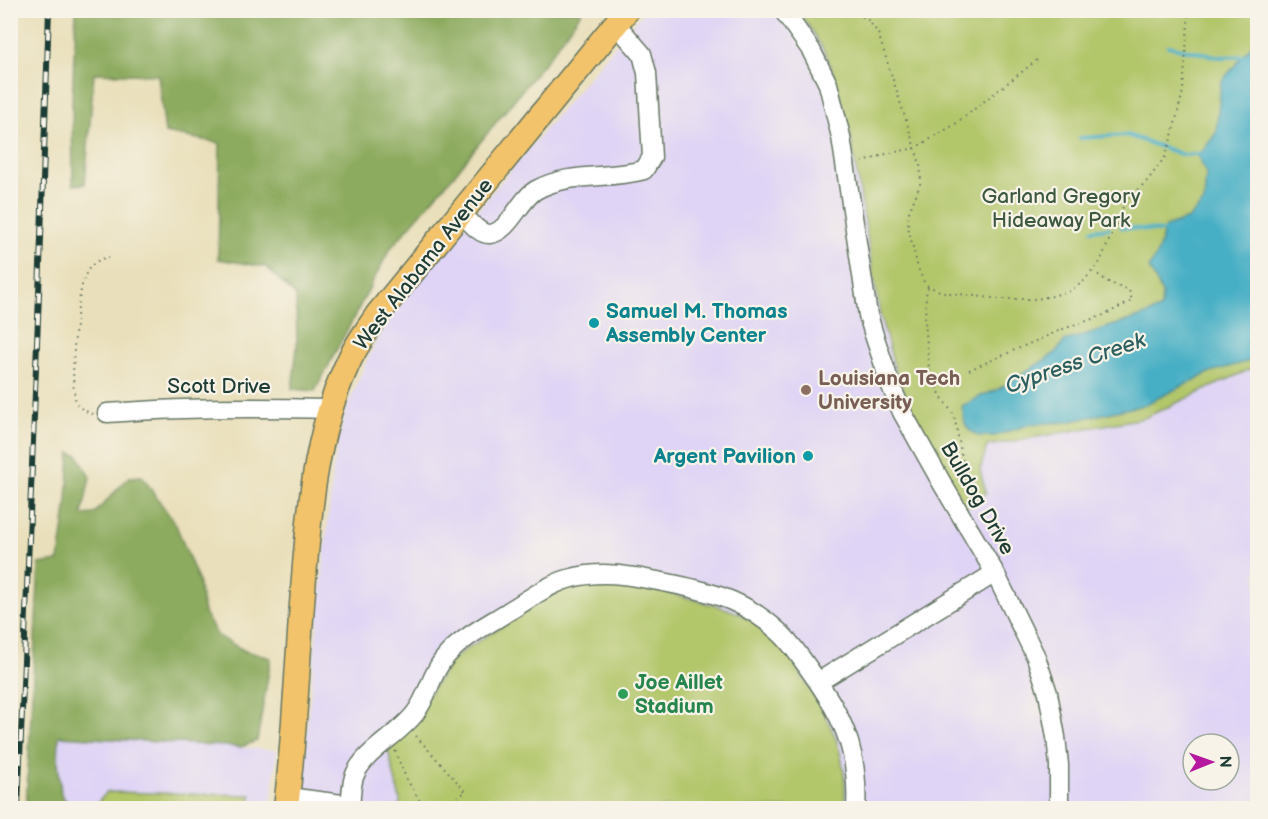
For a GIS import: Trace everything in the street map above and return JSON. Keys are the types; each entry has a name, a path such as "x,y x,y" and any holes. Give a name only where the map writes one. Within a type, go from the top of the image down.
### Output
{"main road":[{"name":"West Alabama Avenue","path":"287,803 309,519 319,454 330,409 348,363 378,314 621,17"}],"street":[{"name":"Bulldog Drive","path":"783,10 811,50 828,84 841,138 868,315 891,386 902,412 996,573 1036,657 1048,693 1056,736 1059,808"},
{"path":"461,213 480,231 490,234 501,229 532,192 551,182 644,170 652,157 647,73 642,54 621,17"},
{"name":"Scott Drive","path":"107,413 234,407 330,409"},
{"path":"287,803 350,807 354,778 360,766 417,712 437,669 453,648 550,586 566,580 614,573 689,588 732,601 780,632 818,682 838,714 852,753 856,778 856,808"},
{"path":"818,682 996,573"}],"path":[{"path":"10,49 13,10"},
{"path":"852,10 868,20 878,33 920,164 920,185 909,212 908,227 918,268 924,282 942,292 999,299 1036,299 1070,291 1083,282 1100,262 1123,207 1165,157 1183,91 1189,10"},
{"path":"867,162 886,154 915,148 954,125 1037,60"},
{"path":"107,413 91,414 77,404 74,374 78,313 85,274 96,261 109,256"},
{"path":"969,370 1063,329 1104,315 1132,301 1129,290 1110,283 1093,271"},
{"path":"928,286 925,321 929,369 934,383 954,415 968,481 969,488 966,498"},
{"path":"413,734 466,792 438,808"},
{"path":"395,751 405,778 424,808"}],"shaded area":[{"name":"Louisiana Tech University","path":"644,11 1257,11 1257,808 299,808 333,469 345,412 381,332 411,290"},
{"path":"45,735 277,750 271,808 41,808"}],"green space":[{"path":"76,10 582,11 551,54 453,176 390,249 315,391 292,389 297,347 296,296 266,267 218,259 220,143 165,133 158,75 94,73 85,184 73,185 72,103"},
{"name":"Garland Gregory Hideaway Park","path":"797,11 1257,11 1257,366 1144,418 987,446 980,470 986,493 965,508 896,373 880,315 848,120 826,54"},
{"path":"70,453 78,455 90,477 82,515 94,514 129,477 142,476 176,525 198,580 204,613 218,636 245,651 271,658 257,741 241,747 59,736 58,762 61,794 71,808 26,808 39,564 59,561 67,501"},
{"name":"Joe Aillet Stadium","path":"609,582 668,593 738,613 751,620 773,638 799,671 833,732 843,768 844,808 392,808 400,806 400,800 388,750 395,744 452,660 565,587"},
{"path":"107,792 251,795 250,808 93,808"}],"water":[{"name":"Cypress Creek","path":"1257,39 1258,328 1252,341 1250,361 1211,372 1144,405 1067,422 1031,424 995,436 979,436 970,431 965,424 962,406 997,390 1054,354 1065,341 1161,308 1162,293 1149,268 1158,252 1165,227 1188,219 1204,202 1206,173 1198,157 1216,133 1221,82"}],"waterway":[{"path":"1168,46 1220,57 1258,56"},
{"path":"1080,138 1127,135 1184,155 1205,153"},
{"path":"1121,227 1168,232"},
{"path":"1092,230 1109,228"}],"railway":[{"path":"18,808 49,10"}],"place":[{"name":"Samuel M. Thomas Assembly Center","path":"594,323"},
{"name":"Louisiana Tech University","path":"806,390"},
{"name":"Argent Pavilion","path":"808,456"},
{"name":"Joe Aillet Stadium","path":"623,694"}]}
